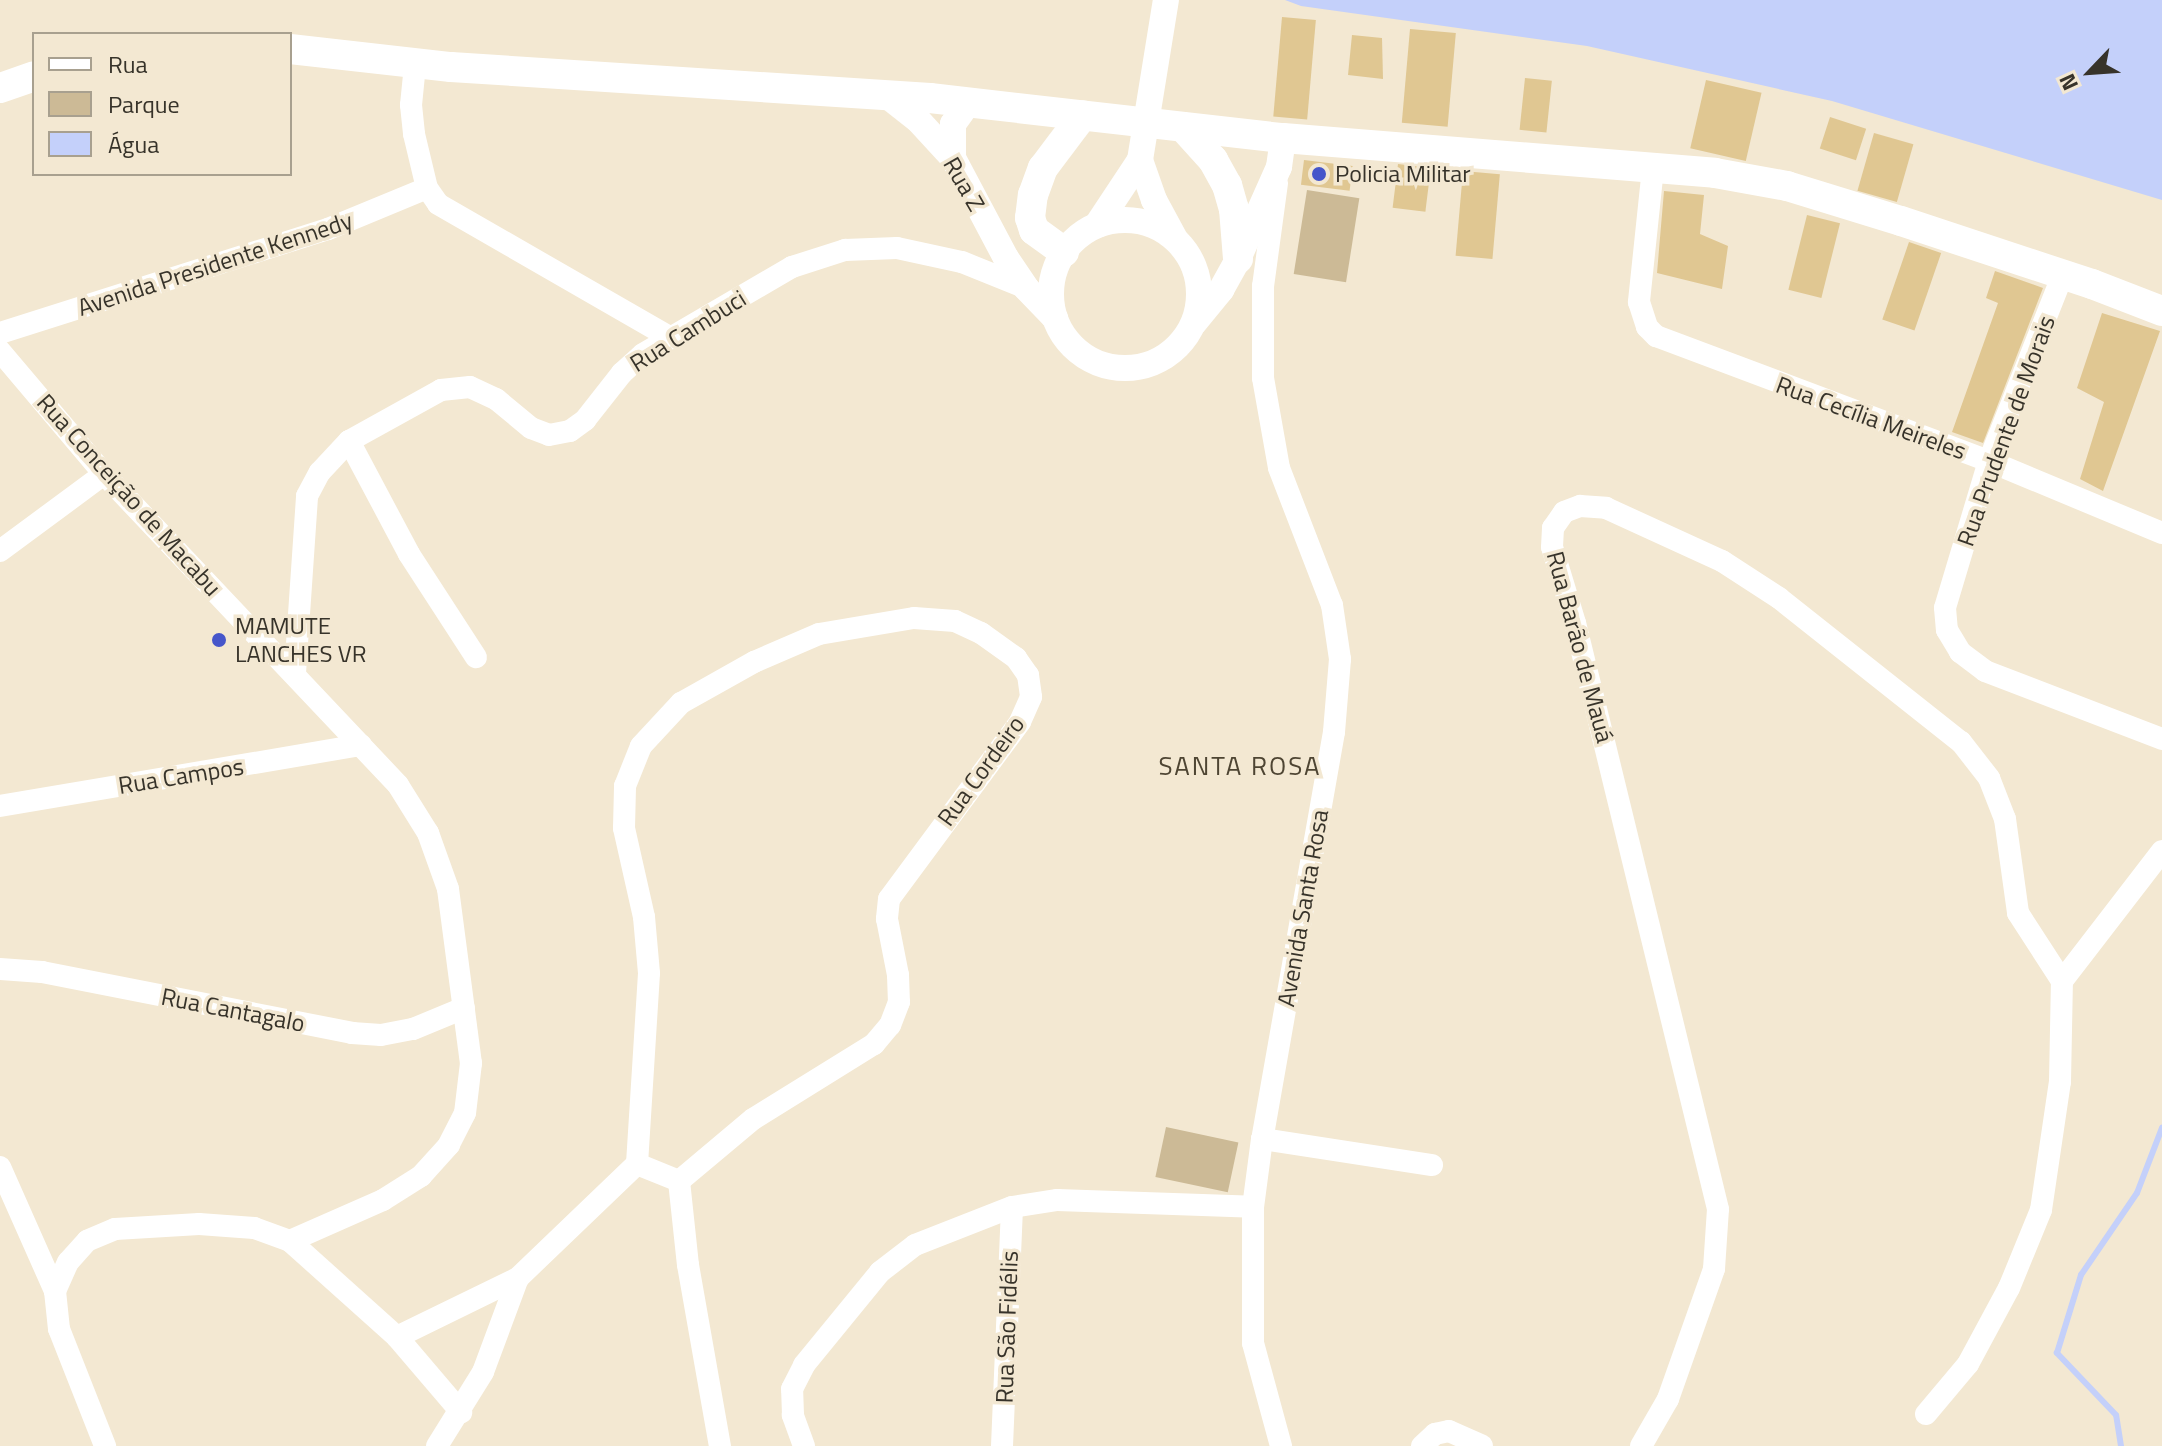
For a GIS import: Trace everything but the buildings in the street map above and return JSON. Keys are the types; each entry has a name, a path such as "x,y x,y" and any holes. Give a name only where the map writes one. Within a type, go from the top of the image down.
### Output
{"main road":[{"path":"292,49 415,65 969,102 1183,127 1281,152 1715,173 1787,186 2063,274 2162,311"},
{"path":"0,88 32,77"},
{"path":"1064,252 1034,230 1030,218 1033,195 1043,168 1083,115"},
{"path":"1183,127 1213,160 1227,185 1234,209 1238,259"}],"street":[{"path":"1097,225 1141,156 1166,0"},
{"path":"415,65 411,105 414,134 427,188 438,204 669,337"},
{"name":"Rua Z","path":"885,94 918,120 953,158 1026,288 1055,318"},
{"path":"953,158 953,124 969,102"},
{"path":"1174,238 1157,226 1138,220 1117,220 1097,225 1078,236 1064,252 1052,284 1055,318 1067,340 1086,357 1121,367 1157,361 1178,346 1221,290 1238,259 1281,152"},
{"name":"Avenida Santa Rosa","path":"1281,152 1263,286 1263,378 1279,468 1332,605 1340,659 1334,732 1262,1139 1253,1207 1253,1343 1281,1446"},
{"path":"1141,156 1154,200 1174,238 1189,257 1198,279 1199,303 1192,326"},
{"name":"Rua Cecília Meireles","path":"1653,168 1639,302 1647,327 1667,343 1989,461 2162,533"},
{"name":"Avenida Presidente Kennedy","path":"0,333 328,229 427,188"},
{"name":"Rua Cambuci","path":"295,673 307,496 320,472 349,441 441,390 470,387 496,399 531,428 549,435 570,431 585,420 622,373 669,337 792,267 845,250 897,248 962,262 1026,288"},
{"name":"Rua Prudente de Morais","path":"2063,274 1989,461 1945,608 1947,630 1960,652 1985,671 2162,739"},
{"name":"Rua Conceição de Macabu","path":"0,351 104,474 398,785 428,833 448,889 471,1063 465,1113 449,1145 421,1176 383,1200 290,1241"},
{"path":"349,441 409,554 476,657"},
{"path":"0,551 104,474"},
{"name":"Rua Barão de Mauá","path":"1641,1446 1668,1399 1714,1269 1718,1209 1575,623 1552,547 1553,528 1564,512 1580,506 1606,508 1722,561 1779,598 1961,742 1989,778 2005,819 2018,913 2062,981"},
{"name":"Rua Cordeiro","path":"637,1164 649,973 644,917 624,828 625,786 641,746 681,703 754,662 819,634 914,618 955,621 981,633 1016,658 1028,675 1031,697 1020,722 889,899 887,919 898,975 899,1002 890,1025 874,1044 753,1119 679,1181"},
{"name":"Rua Campos","path":"0,806 361,745"},
{"path":"1926,1414 1968,1364 2009,1288 2041,1210 2060,1082 2062,981 2162,851"},
{"name":"Rua Cantagalo","path":"0,969 42,972 352,1033 381,1035 413,1029 464,1008"},
{"path":"1262,1139 1432,1165"},
{"path":"397,1337 518,1278 637,1164 679,1181 688,1265 720,1446"},
{"path":"0,1167 55,1291 59,1329 105,1446"},
{"path":"804,1446 793,1415 792,1389 804,1365 880,1272 915,1245 1012,1207 1057,1200 1253,1207"},
{"name":"Rua São Fidélis","path":"1002,1446 1012,1207"},
{"path":"55,1291 68,1262 87,1241 115,1229 199,1224 254,1228 290,1241 397,1337 461,1412"},
{"path":"437,1446 461,1412 483,1372 518,1278"},
{"path":"1422,1446 1435,1434 1449,1431 1482,1446"}],"green space":[{"path":"1307,190 1359,198 1346,282 1294,274"},
{"path":"1166,1127 1238,1142 1228,1192 1155,1177"}],"water":[{"path":"1285,0 2162,0 2162,200 1832,101 1587,46 1301,6"}],"waterway":[{"path":"2121,1446 2116,1415 2057,1353 2081,1275 2137,1193 2162,1128"}],"place":[{"name":"Policia Militar","path":"1319,174"},
{"name":"MAMUTE LANCHES VR","path":"219,640"}],"district":[{"name":"SANTA ROSA","path":"1240,766"}]}
